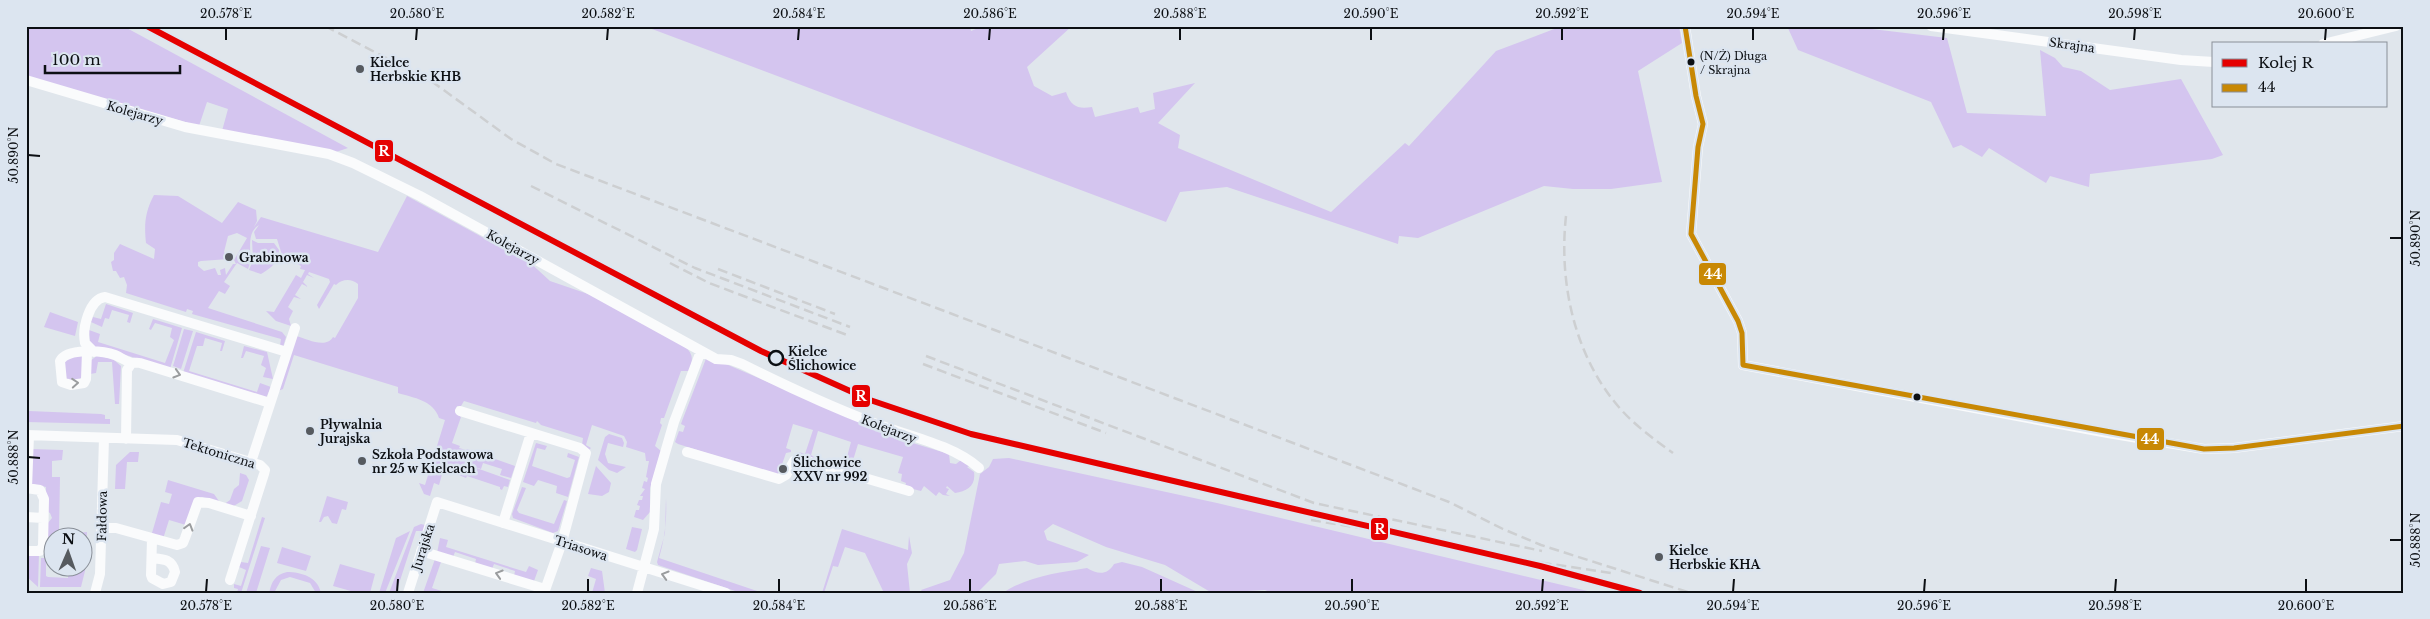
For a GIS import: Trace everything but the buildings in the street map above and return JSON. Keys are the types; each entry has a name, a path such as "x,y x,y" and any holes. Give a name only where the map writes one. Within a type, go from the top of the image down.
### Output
{"street":[{"path":"1685,26 1696,96 1704,124 1699,142 1691,234 1738,321 1742,333 1743,365 2204,449 2234,448 2404,426"},
{"name":"Skrajna","path":"1930,26 2181,60 2212,62"},
{"path":"2331,42 2396,26"},
{"name":"Kolejarzy","path":"26,80 185,127 329,154 353,163 420,196 716,359 731,360 742,364 868,421 943,448 969,460 979,468"},
{"path":"270,404 140,363 131,364 115,355 91,352 85,342 85,328 93,304 98,299 105,297 287,352"},
{"path":"252,462 295,328"},
{"path":"637,593 654,529 656,484 672,427 701,351"},
{"path":"126,438 128,370 131,364"},
{"path":"422,551 544,591 562,542 587,456 580,448 460,410"},
{"path":"503,523 531,433"},
{"path":"26,551 40,551 43,546 43,493 27,488 28,435"},
{"name":"Tektoniczna","path":"28,435 177,440 260,465 265,470 230,580"},
{"name":"Fałdowa","path":"95,593 100,574 104,438"},
{"path":"687,452 779,479 786,475 794,461 800,459 909,491"},
{"path":"101,528 116,528 172,544 183,543 198,502 209,502 251,516"},
{"name":"Triasowa","path":"437,502 726,593"},
{"name":"Jurajska","path":"408,593 437,502"},
{"path":"26,517 43,518"},
{"path":"152,539 152,558"}],"shaded area":[{"path":"26,26 123,26 348,148 336,152 222,131 228,109 207,102 199,126 26,76 29,48 26,47"},
{"path":"644,26 970,26 971,31 983,26 1072,26 1027,67 1034,86 1052,96 1066,92 1070,101 1076,106 1083,108 1092,107 1095,117 1138,107 1140,113 1155,109 1153,93 1195,83 1158,123 1180,135 1178,148 1331,212 1405,143 1409,146 1496,51 1562,26 1679,26 1682,43 1638,71 1662,182 1611,189 1573,189 1544,186 1418,238 1399,236 1398,244 1227,187 1180,192 1166,222"},
{"path":"1787,26 1847,26 1947,38 1967,113 2046,116 2040,50 2055,58 2063,67 2081,71 2110,90 2181,79 2223,155 2212,159 2090,174 2089,187 2050,176 2046,183 1989,148 1982,157 1961,145 1953,148 1931,102 1798,50"},
{"path":"154,195 178,196 222,223 238,202 256,210 257,221 254,227 261,217 378,252 407,196 525,258 550,281 591,295 684,346 692,357 691,364 689,371 681,371 664,418 661,418 660,423 662,425 655,446 661,451 650,488 650,512 643,520 634,517 636,510 639,510 640,506 637,505 639,500 642,500 643,496 640,496 645,489 642,488 644,481 647,482 649,461 646,461 645,453 626,447 627,442 624,436 592,425 586,445 591,448 589,450 582,445 583,438 541,425 537,421 536,423 464,401 461,406 457,406 455,412 461,417 452,443 460,446 459,448 515,466 511,478 500,475 502,469 483,463 481,469 468,465 510,480 508,487 504,486 502,490 500,487 467,476 466,478 447,470 443,471 439,485 434,483 430,496 424,494 419,483 425,485 445,420 439,418 428,403 398,393 398,387 294,355 283,389 278,391 296,336 321,343 330,341 333,337 335,338 358,298 358,284 347,280 341,281 336,285 334,284 319,309 317,305 330,282 329,279 309,272 308,274 314,278 307,275 303,282 308,287 302,284 295,295 301,299 294,297 288,307 293,311 289,319 291,326 276,321 266,311 274,312 296,275 301,278 305,270 300,269 301,266 282,255 277,239 256,239 254,232 259,225 252,234 248,269 237,263 224,282 230,286 225,294 219,291 208,308 282,332 286,337 283,347 280,346 281,339 192,314 193,311 187,309 186,312 126,293 127,285 124,277 120,278 116,271 113,271 111,262 114,260 114,253 120,244 154,259 155,249 146,243 145,224","holes":["237,233 247,238 234,260 236,264 233,264 226,275 225,268 220,270 221,275 218,275 215,268 204,271 198,266 198,262 201,261 229,259 224,252 228,236"]},
{"path":"252,240 258,243 274,243 279,250 273,265 261,274 249,270 253,260"},
{"path":"106,304 133,313 130,323 127,322 129,315 112,310 109,319 105,318 102,327 91,322 93,317 101,319"},
{"path":"50,312 78,322 75,336 44,327"},
{"path":"153,319 182,328 170,369 110,350 98,349 90,345 89,330 100,334 98,342 165,363 174,340 170,337 172,328 155,323 151,330 149,329"},
{"path":"184,329 193,331 181,369 173,366"},
{"path":"196,332 225,341 222,351 220,351 222,343 205,338 203,346 197,346 189,371 257,392 260,383 271,387 266,398 183,373"},
{"path":"244,346 267,352 273,379 263,377 266,368 261,365 264,356 246,351 243,358 241,358"},
{"path":"98,355 114,360 121,366 119,404 115,404 112,362 98,362 96,373 90,374 90,361"},
{"path":"83,356 82,378 68,382 64,373 65,358"},
{"path":"707,356 906,441 949,454 950,463 956,464 961,460 970,466 967,467 974,472 974,481 967,489 955,493 947,486 946,488 949,489 946,494 950,496 939,492 936,496 924,486 921,491 905,487 906,483 901,481 902,474 898,473 903,457 858,444 851,467 856,471 844,468 851,442 818,431 811,455 817,459 800,455 799,452 805,454 813,430 793,424 786,448 791,450 791,452 786,453 780,470 784,472 778,475 678,444 675,442 679,431 683,432 685,426 681,424"},
{"path":"26,387 29,411 101,414 105,415 105,419 110,419 110,424 26,422"},
{"path":"609,434 622,438 624,443 623,447 608,443 605,454 608,463 626,467 617,473 609,470 598,460 605,437"},
{"path":"536,443 547,446 545,450 537,448 532,466 567,478 570,477 575,460 567,457 568,453 579,457 568,497 556,493 557,486 538,480 534,486 523,482"},
{"path":"31,449 63,450 62,460 52,461 52,477 60,477 59,526 47,526 52,518 50,513 46,511 46,487 32,484"},
{"path":"130,452 139,452 138,462 127,462 125,489 115,489 116,465"},
{"path":"1009,458 1217,503 1596,593 1272,593 1265,590 1212,593 1165,565 1106,547 1053,524 1044,531 1047,540 1089,555 1077,562 1038,565 1025,561 999,564 996,574 977,593 923,593 921,590 950,580 964,553 980,474 989,467 993,459"},
{"path":"596,466 611,483 609,492 602,496 588,494"},
{"path":"240,473 246,475 249,480 242,501 232,507 223,505 230,500 234,489 239,485"},
{"path":"168,480 214,494 221,504 202,497 194,501 186,525 169,520 163,539 152,533 161,502 169,504 172,494 165,492"},
{"path":"522,487 526,488 517,510 519,513 554,524 564,500 567,501 558,531 553,533 513,518 512,514"},
{"path":"327,496 348,502 346,510 342,509 337,524 332,523 328,516 319,522"},
{"path":"262,517 265,518 241,593 237,593 238,589 234,588 234,584 241,586 246,570 239,567 241,562 248,563"},
{"path":"421,524 425,525 423,531 416,531 396,593 389,593 414,527"},
{"path":"632,527 642,529 635,552 626,549"},
{"path":"842,529 908,550 909,536 912,553 907,564 910,593 884,593 865,553 845,547 838,567 833,566 824,593 822,593"},
{"path":"410,531 385,593 379,593 396,538"},
{"path":"664,537 659,558 763,593 741,593 658,565 657,562"},
{"path":"440,538 448,540 446,547 526,572 529,566 538,570 534,581 514,576 515,571 494,564 492,569 475,564 476,559 455,552 453,557 437,553"},
{"path":"261,546 270,548 256,593 246,593"},
{"path":"282,547 311,556 306,571 277,563"},
{"path":"26,553 39,553 38,587 26,576"},
{"path":"41,558 42,576 68,578 68,576 84,576 81,587 40,587"},
{"path":"435,559 441,562 432,588 448,593 423,593"},
{"path":"1122,562 1142,567 1200,593 1003,593 1013,587 1044,576 1087,568 1094,572 1102,573 1108,571 1114,564"},
{"path":"340,564 375,574 370,593 358,593 333,586"},
{"path":"591,568 602,571 605,593 592,593 596,579 588,576"},
{"path":"287,572 298,573 313,579 321,593 316,593 310,583 290,577 281,580 274,593 269,593 275,579"}],"railway":[{"path":"325,26 434,83 511,139 556,164 1449,502 1503,529 1541,545 1691,593"},
{"path":"531,186 695,268 850,327"},
{"path":"1566,216 1564,240 1567,289 1572,313 1588,359 1599,380 1619,408 1641,429 1673,453"},
{"path":"670,263 709,283 847,335"},
{"path":"718,269 835,314"},
{"path":"926,356 1314,503 1542,551"},
{"path":"923,364 1106,433"},
{"path":"1311,520 1409,536"},
{"path":"1497,556 1611,573"}],"rail line":[{"name":"R","path":"147,26 761,351 870,400 971,434 1540,566 1640,593"}],"transit line":[{"name":"44","path":"1685,26 1696,96 1703,124 1698,147 1691,234 1738,321 1742,333 1743,365 2204,449 2234,448 2404,426"}],"place":[{"name":"(N/Ż) Długa / Skrajna","path":"1691,62"},
{"name":"Kielce Herbskie KHB","path":"360,69"},
{"name":"Grabinowa","path":"229,257"},
{"name":"Kielce Ślichowice","path":"776,358"},
{"name":"Pływalnia Jurajska","path":"310,431"},
{"name":"Szkoła Podstawowa nr 25 w Kielcach","path":"362,461"},
{"name":"Ślichowice XXV nr 992","path":"783,469"},
{"name":"Kielce Herbskie KHA","path":"1659,557"}]}
